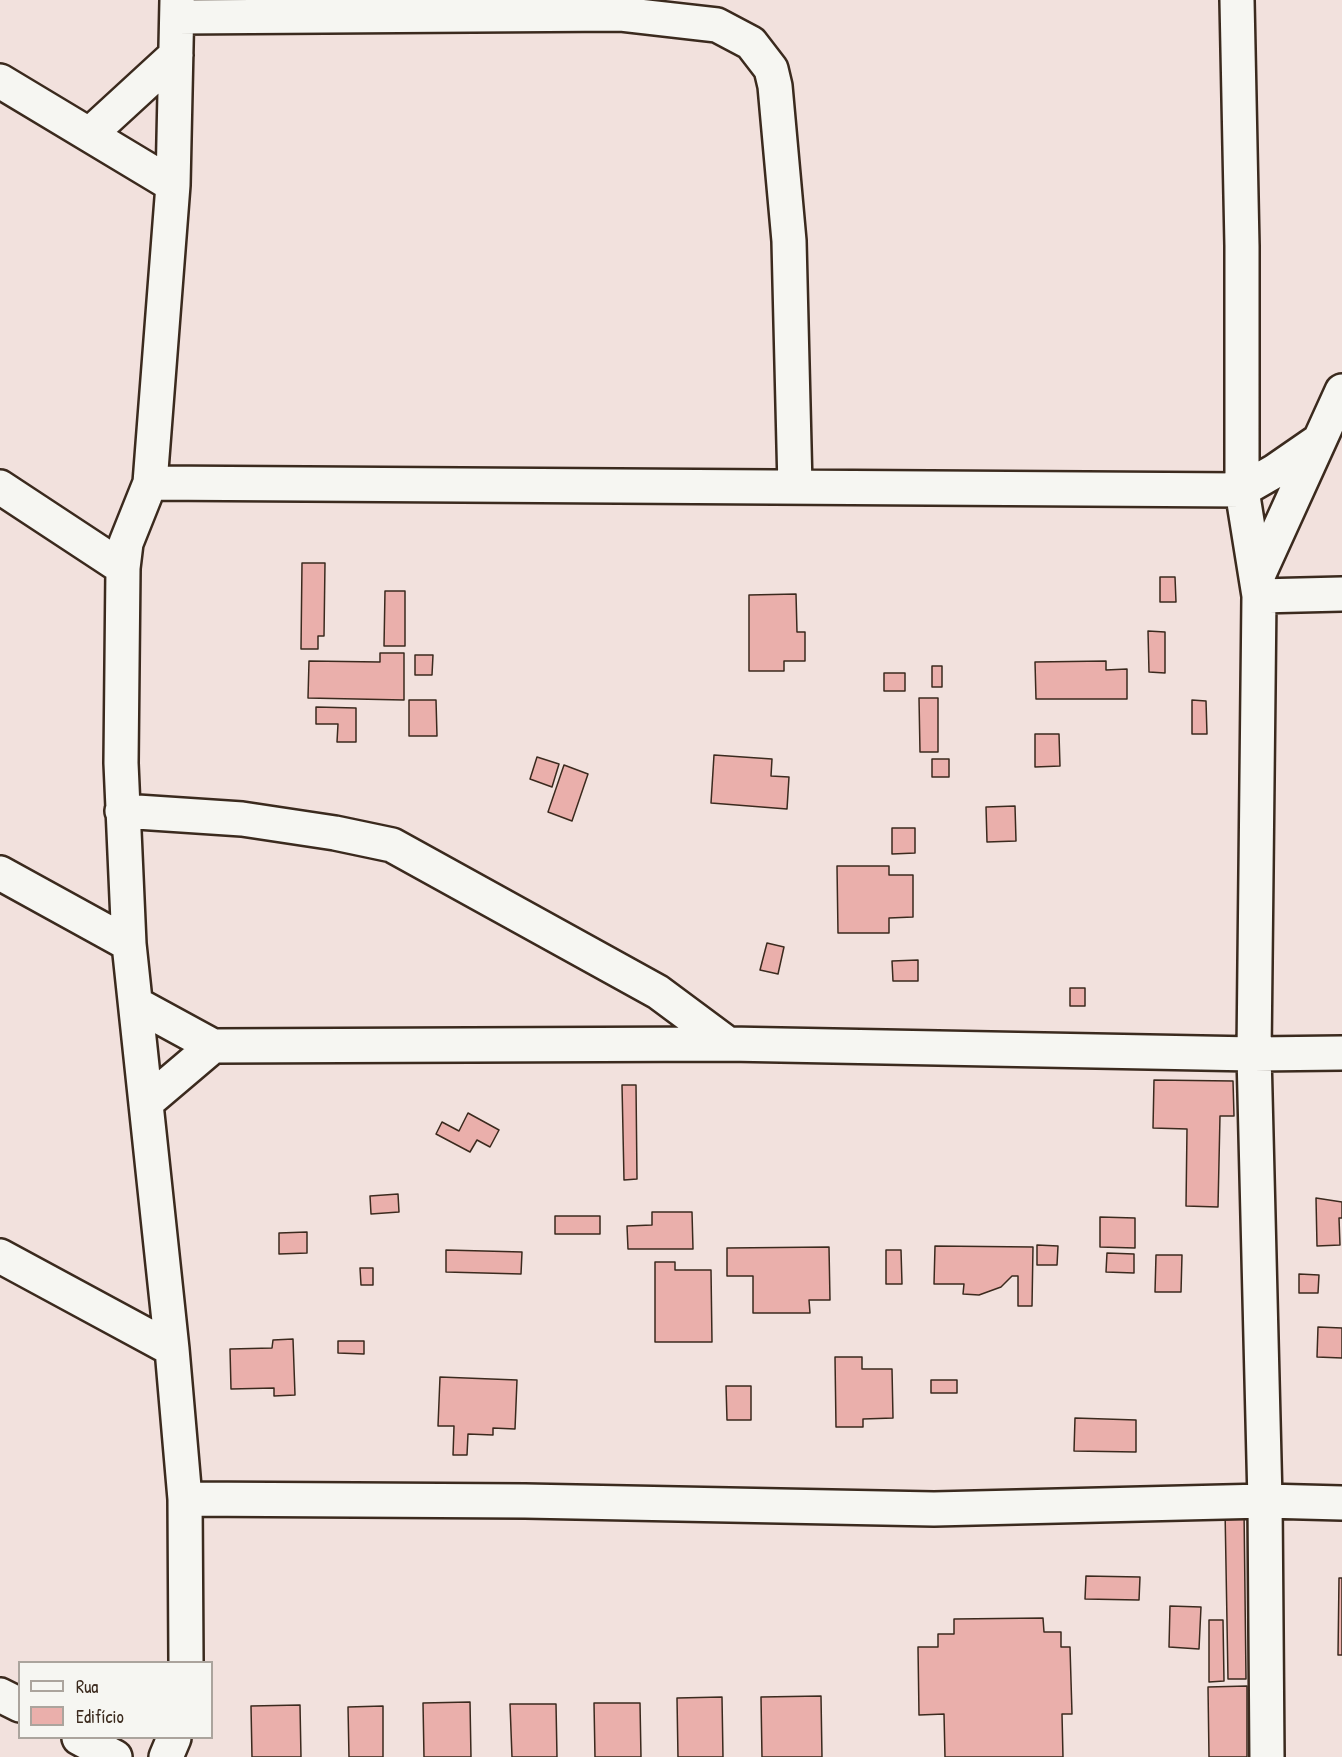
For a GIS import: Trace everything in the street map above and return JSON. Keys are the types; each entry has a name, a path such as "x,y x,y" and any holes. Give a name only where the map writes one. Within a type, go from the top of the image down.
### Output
{"street":[{"path":"1237,0 1242,246 1242,490 1258,587 1254,1054 1265,1501 1267,1757"},
{"path":"186,1661 185,1499 172,1349 129,944 122,811 123,568 126,543 150,483 173,185 177,9 621,14 717,25 751,43 771,69 775,86 789,241 795,487"},
{"path":"90,134 176,55"},
{"path":"0,81 173,185"},
{"path":"1258,587 1317,442 1342,391"},
{"path":"150,483 1242,490 1317,442"},
{"path":"0,487 123,568"},
{"path":"1258,587 1342,594"},
{"path":"122,811 242,819 335,833 392,845 658,992 728,1044"},
{"path":"0,873 129,944"},
{"path":"136,1004 213,1046 728,1044 1254,1054 1342,1053"},
{"path":"147,1102 213,1046"},
{"path":"0,1256 172,1349"},
{"path":"185,1499 525,1501 934,1509 1265,1501 1342,1503"},
{"path":"0,1695 18,1704"},
{"path":"82,1739 114,1757"},
{"path":"166,1757 173,1739"}],"building":[{"path":"302,563 325,563 324,636 318,636 318,649 301,649"},
{"path":"1160,577 1175,577 1176,602 1160,602"},
{"path":"385,591 405,591 405,646 384,646"},
{"path":"796,594 797,632 805,632 805,661 784,661 784,671 749,671 749,595"},
{"path":"1148,631 1165,632 1165,673 1149,672"},
{"path":"380,653 404,653 404,700 308,698 309,661 380,662"},
{"path":"415,655 433,655 432,675 415,675"},
{"path":"1106,661 1106,670 1127,669 1127,699 1036,699 1035,662"},
{"path":"932,666 942,666 942,687 932,687"},
{"path":"884,673 905,673 905,691 884,691"},
{"path":"919,698 938,698 938,752 920,752"},
{"path":"409,700 436,700 437,736 409,736"},
{"path":"1192,700 1206,701 1207,734 1192,734"},
{"path":"316,707 356,708 356,742 337,742 338,724 316,724"},
{"path":"1035,734 1059,734 1060,766 1035,767"},
{"path":"714,755 772,759 771,776 789,777 787,809 711,803"},
{"path":"537,757 559,764 552,787 530,779"},
{"path":"932,759 949,759 949,777 932,777"},
{"path":"564,765 588,774 572,821 548,812"},
{"path":"1015,806 1016,841 987,842 986,807"},
{"path":"892,828 915,828 915,853 892,854"},
{"path":"837,866 889,866 889,875 913,875 913,917 889,918 889,933 838,933"},
{"path":"767,943 784,947 778,974 760,970"},
{"path":"918,960 918,981 893,981 892,961"},
{"path":"1070,988 1085,988 1085,1006 1070,1006"},
{"path":"1154,1080 1233,1081 1234,1116 1220,1116 1218,1207 1186,1206 1187,1129 1153,1128"},
{"path":"622,1085 636,1085 637,1179 624,1180"},
{"path":"468,1113 499,1130 490,1147 477,1140 470,1152 436,1134 442,1122 459,1131"},
{"path":"398,1194 399,1212 371,1214 370,1196"},
{"path":"1316,1198 1342,1202 1342,1218 1339,1218 1340,1245 1317,1246"},
{"path":"652,1212 692,1212 693,1249 628,1249 627,1226 652,1225"},
{"path":"555,1216 600,1216 600,1234 555,1234"},
{"path":"1100,1217 1135,1218 1135,1248 1100,1247"},
{"path":"307,1232 307,1253 279,1254 279,1233"},
{"path":"1037,1245 1058,1246 1057,1265 1037,1265"},
{"path":"935,1246 1033,1247 1032,1306 1018,1306 1018,1276 1012,1276 1001,1287 979,1295 963,1294 964,1284 934,1284"},
{"path":"829,1247 830,1300 809,1300 810,1313 753,1313 753,1276 727,1276 727,1248"},
{"path":"446,1250 522,1252 521,1274 446,1272"},
{"path":"886,1250 901,1250 902,1284 886,1284"},
{"path":"1107,1253 1134,1254 1134,1273 1106,1272"},
{"path":"1156,1255 1182,1255 1181,1292 1155,1292"},
{"path":"655,1262 675,1262 675,1270 711,1270 712,1342 655,1342"},
{"path":"360,1268 373,1268 373,1285 361,1285"},
{"path":"1299,1274 1319,1275 1318,1293 1299,1293"},
{"path":"1318,1327 1342,1328 1342,1358 1317,1357"},
{"path":"293,1339 295,1395 274,1396 274,1388 231,1389 230,1349 272,1348 273,1340"},
{"path":"338,1341 364,1341 364,1354 338,1353"},
{"path":"835,1357 862,1357 862,1369 892,1369 893,1418 863,1419 863,1427 836,1427"},
{"path":"440,1377 517,1380 515,1429 493,1428 493,1435 468,1434 467,1455 453,1455 454,1426 438,1426"},
{"path":"931,1380 957,1380 957,1393 931,1393"},
{"path":"726,1386 751,1386 751,1420 727,1420"},
{"path":"1075,1418 1136,1420 1136,1452 1074,1451"},
{"path":"1225,1509 1244,1509 1246,1679 1228,1679"},
{"path":"1086,1576 1140,1577 1139,1600 1085,1599"},
{"path":"1339,1578 1342,1578 1342,1655 1338,1655"},
{"path":"1170,1606 1201,1607 1199,1649 1169,1647"},
{"path":"1043,1618 1044,1632 1061,1632 1061,1647 1070,1647 1072,1714 1062,1714 1063,1757 945,1757 944,1714 919,1715 918,1647 938,1647 938,1634 954,1634 954,1619"},
{"path":"1209,1620 1223,1620 1224,1681 1209,1682"},
{"path":"1247,1686 1247,1757 1209,1757 1208,1687"},
{"path":"821,1696 822,1757 762,1757 761,1697"},
{"path":"722,1697 723,1757 678,1757 677,1698"},
{"path":"470,1702 471,1757 424,1757 423,1703"},
{"path":"594,1703 640,1703 641,1757 595,1757"},
{"path":"510,1704 556,1704 557,1757 512,1757"},
{"path":"300,1705 301,1757 252,1757 251,1706"},
{"path":"383,1706 383,1757 349,1757 348,1707"}]}
